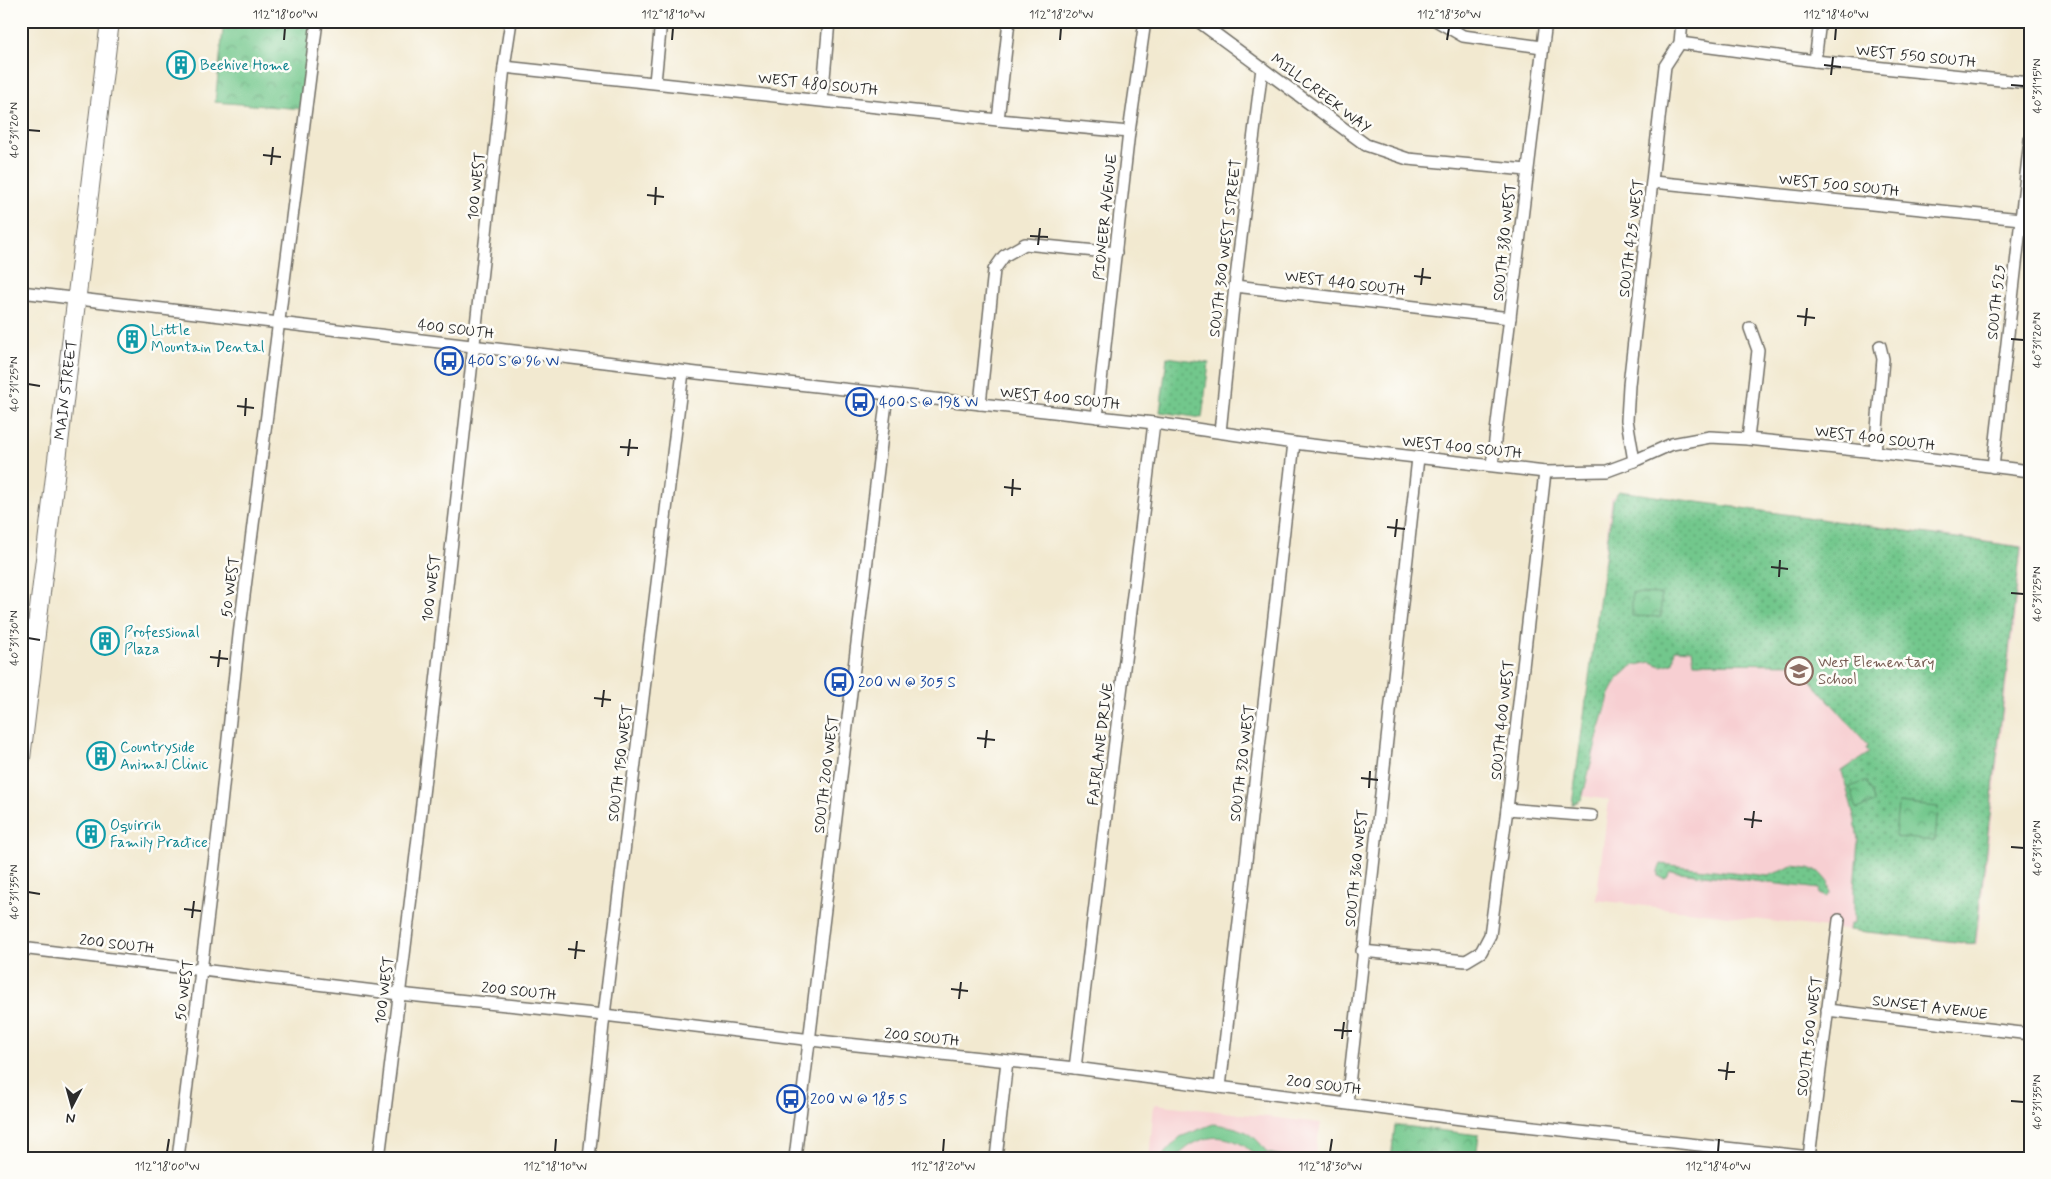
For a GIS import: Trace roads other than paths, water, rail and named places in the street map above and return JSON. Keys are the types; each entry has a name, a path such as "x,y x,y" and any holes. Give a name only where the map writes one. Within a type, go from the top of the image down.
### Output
{"highway":[{"name":"MAIN STREET","path":"21,758 110,21"}],"street":[{"name":"50 WEST","path":"178,1158 202,969 239,634 317,21"},
{"name":"100 WEST","path":"378,1158 399,994 474,347 504,67 511,21"},
{"path":"655,82 661,21"},
{"path":"822,100 829,21"},
{"path":"998,120 1009,21"},
{"name":"PIONEER AVENUE","path":"1097,417 1129,132 1145,21"},
{"name":"MILLCREEK WAY","path":"1198,21 1366,145 1408,159 1527,170"},
{"path":"1437,21 1463,36 1542,47"},
{"name":"SOUTH 380 WEST","path":"1492,465 1546,21"},
{"name":"SOUTH 425 WEST","path":"1634,461 1627,420 1629,385 1665,66 1680,44 1682,21"},
{"path":"1815,61 1820,21"},
{"name":"WEST 550 SOUTH","path":"1680,44 1815,61 2030,83"},
{"name":"WEST 480 SOUTH","path":"504,67 998,120 1129,132"},
{"name":"SOUTH 300 WEST STREET","path":"1220,432 1235,286 1262,68"},
{"name":"SOUTH 525","path":"1993,467 2030,140"},
{"name":"WEST 500 SOUTH","path":"1653,182 2021,219"},
{"path":"980,404 994,270 1004,256 1025,244 1116,253"},
{"name":"WEST 440 SOUTH","path":"1235,286 1510,318"},
{"name":"400 SOUTH","path":"21,292 682,372 887,394"},
{"path":"1748,439 1758,350 1750,328"},
{"path":"1875,452 1882,359 1880,346"},
{"name":"SOUTH 150 WEST","path":"589,1158 604,1015 682,372"},
{"name":"WEST 400 SOUTH","path":"887,394 1154,423 1294,443 1545,472 1607,471 1672,444 1710,437 1875,452 2030,471"},
{"name":"SOUTH 200 WEST","path":"795,1158 887,394"},
{"name":"FAIRLANE DRIVE","path":"1075,1068 1154,423"},
{"name":"SOUTH 320 WEST","path":"1220,1087 1294,443"},
{"name":"SOUTH 360 WEST","path":"1346,1103 1418,458"},
{"name":"SOUTH 400 WEST","path":"1362,951 1466,960 1481,952 1490,935 1507,809 1545,472"},
{"path":"1507,809 1592,816"},
{"name":"SOUTH 500 WEST","path":"1814,1157 1827,1010 1839,920"},
{"name":"200 SOUTH","path":"21,948 399,994 1075,1068 1469,1120 1814,1157"},
{"name":"SUNSET AVENUE","path":"1827,1010 2030,1034"},
{"path":"996,1158 1007,1061"}],"place":[{"name":"Beehive Home","path":"181,65"},
{"name":"Little Mountain Dental","path":"132,339"},
{"name":"400 S @ 96 W","path":"449,361"},
{"name":"400 S @ 198 W","path":"860,402"},
{"name":"Professional Plaza","path":"105,641"},
{"name":"West Elementary School","path":"1799,671"},
{"name":"200 W @ 305 S","path":"839,682"},
{"name":"Countryside Animal Clinic","path":"101,756"},
{"name":"Oquirrih Family Practice","path":"91,834"},
{"name":"200 W @ 185 S","path":"791,1099"}]}
